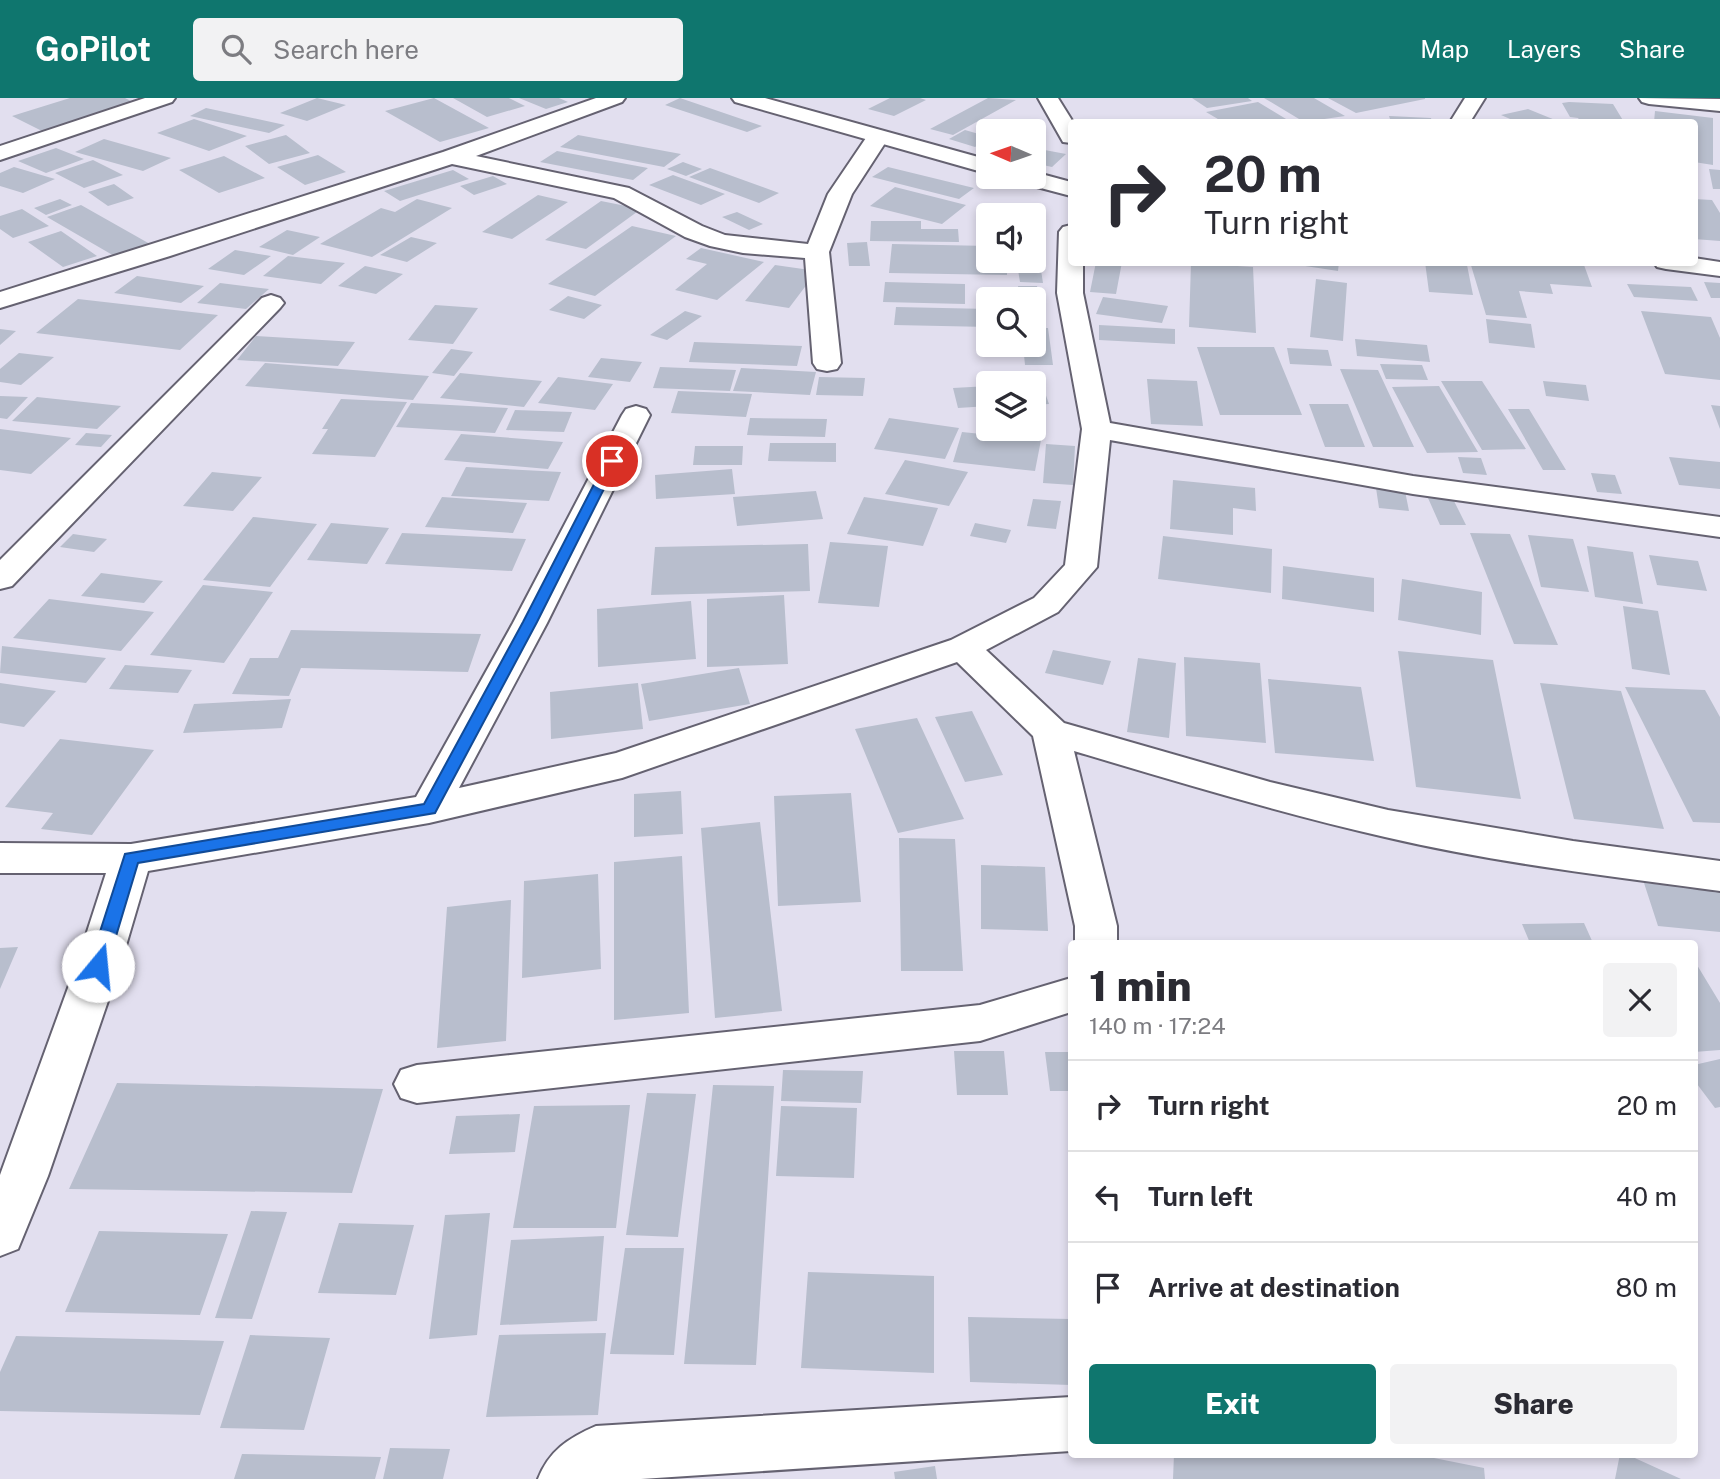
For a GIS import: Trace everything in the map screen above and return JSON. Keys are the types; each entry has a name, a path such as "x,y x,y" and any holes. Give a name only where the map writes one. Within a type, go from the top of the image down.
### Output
{"street":[{"path":"1,153 165,98"},
{"path":"0,300 451,157 615,98"},
{"path":"742,98 976,163"},
{"path":"1048,98 1068,133"},
{"path":"1462,119 1475,98"},
{"path":"1649,98 1720,105"},
{"path":"827,363 817,252 840,194 878,137"},
{"path":"451,157 621,193 644,202 694,231 718,241 817,252"},
{"path":"1046,182 1068,188"},
{"path":"0,858 131,859 429,809 622,765 963,648 1046,605 1081,567 1097,429 1070,293 1070,266"},
{"path":"1697,266 1720,269"},
{"path":"0,579 271,303"},
{"path":"429,809 530,622 636,415"},
{"path":"1097,429 1413,485 1720,527"},
{"path":"963,648 1051,732 1270,795 1388,824 1573,856 1720,876"},
{"path":"1051,732 1097,926 1096,940"},
{"path":"0,1233 24,1177 53,1087 98,966 131,859"},
{"path":"417,1084 980,1023 1068,996"},
{"path":"566,1479 596,1454 1068,1424"}],"building":[{"path":"70,98 125,98 133,102 42,131 12,116"},
{"path":"317,98 346,105 307,121 280,113"},
{"path":"434,98 489,128 440,142 385,111"},
{"path":"453,98 509,98 525,106 487,117"},
{"path":"519,98 559,98 568,102 546,109"},
{"path":"680,98 762,126 747,132 665,105"},
{"path":"890,98 926,100 894,116 868,109"},
{"path":"988,98 1016,100 982,119 976,119 976,122 953,135 930,129"},
{"path":"1192,98 1248,98 1252,101 1207,108"},
{"path":"1264,98 1314,98 1345,116 1324,119 1299,119"},
{"path":"1328,98 1425,98 1425,99 1356,113"},
{"path":"1258,102 1286,119 1218,119 1206,112"},
{"path":"1562,103 1613,104 1622,119 1570,117"},
{"path":"206,108 285,125 269,133 190,116"},
{"path":"1528,109 1553,119 1510,119 1501,115"},
{"path":"1655,111 1713,118 1713,165 1698,163 1698,119 1654,119"},
{"path":"1389,116 1431,119 1390,119"},
{"path":"194,119 247,136 209,151 157,133"},
{"path":"965,130 976,133 976,146 975,147 949,139"},
{"path":"286,135 310,153 269,164 245,146"},
{"path":"578,135 681,154 664,167 560,147"},
{"path":"104,139 171,158 143,171 75,152"},
{"path":"56,148 84,159 46,173 18,161"},
{"path":"1046,150 1066,154 1052,167 1046,166"},
{"path":"557,151 648,168 633,180 540,162"},
{"path":"318,155 346,172 305,185 277,167"},
{"path":"224,156 265,178 219,193 179,170"},
{"path":"93,160 123,175 84,188 55,173"},
{"path":"683,162 702,169 686,176 667,169"},
{"path":"14,167 55,179 23,193 0,186 0,173"},
{"path":"888,167 974,188 959,199 872,177"},
{"path":"710,168 779,193 759,203 689,177"},
{"path":"1709,169 1720,170 1720,189 1713,189"},
{"path":"453,170 469,179 400,201 384,191"},
{"path":"673,175 725,194 701,205 649,185"},
{"path":"493,176 507,184 474,195 460,186"},
{"path":"114,184 134,198 108,206 88,192"},
{"path":"895,187 966,205 942,224 870,206"},
{"path":"538,195 568,202 512,239 482,232"},
{"path":"60,199 72,205 46,215 34,208"},
{"path":"417,199 452,208 372,257 320,244 381,208 395,212"},
{"path":"1698,199 1712,200 1720,213 1720,241 1698,239"},
{"path":"601,201 641,209 586,249 545,240"},
{"path":"81,205 150,244 116,257 47,217"},
{"path":"22,209 49,226 13,238 0,229 0,216"},
{"path":"737,212 763,224 749,230 722,217"},
{"path":"871,221 921,221 921,229 958,229 959,242 870,241"},
{"path":"632,226 676,236 595,296 548,284"},
{"path":"287,230 320,237 293,255 259,247"},
{"path":"61,231 97,256 63,267 28,242"},
{"path":"411,237 437,243 407,262 380,255"},
{"path":"867,242 870,266 849,266 847,243"},
{"path":"892,244 976,246 976,273 1007,275 889,273"},
{"path":"701,248 764,262 717,300 675,290 707,264 686,259"},
{"path":"235,250 271,256 244,275 208,269"},
{"path":"288,256 345,263 321,284 263,276"},
{"path":"775,265 817,271 789,308 745,301"},
{"path":"365,266 403,274 376,294 338,286"},
{"path":"1095,266 1121,266 1116,294 1090,292"},
{"path":"1191,266 1253,267 1256,333 1189,327"},
{"path":"1305,266 1339,266 1338,271"},
{"path":"1426,266 1467,266 1473,295 1429,292"},
{"path":"1471,266 1584,266 1592,287 1550,284 1553,294 1519,291 1527,318 1486,315"},
{"path":"1018,273 1041,273 1043,283 1020,282"},
{"path":"137,276 204,286 181,303 114,293"},
{"path":"1316,279 1347,283 1343,341 1310,337"},
{"path":"885,282 965,284 965,304 883,302"},
{"path":"1704,282 1720,283 1720,298 1711,298"},
{"path":"220,283 269,289 246,309 197,303"},
{"path":"1627,284 1691,287 1698,301 1634,297"},
{"path":"568,296 602,305 584,319 549,310"},
{"path":"1103,297 1168,306 1162,323 1096,314"},
{"path":"78,299 218,315 180,350 36,333"},
{"path":"435,305 478,308 453,344 408,340"},
{"path":"896,307 976,309 976,327 894,325"},
{"path":"685,311 702,316 667,340 650,335"},
{"path":"1641,311 1711,317 1720,338 1720,380 1665,374"},
{"path":"1486,319 1531,324 1535,348 1489,343"},
{"path":"1099,325 1175,329 1175,344 1099,340"},
{"path":"1048,328 1053,365 1025,365 1024,357 1046,357"},
{"path":"0,329 16,331 0,345"},
{"path":"256,336 355,342 338,366 237,360"},
{"path":"1355,339 1427,345 1430,362 1357,356"},
{"path":"694,342 802,346 797,366 689,362"},
{"path":"1197,347 1274,347 1302,415 1220,415"},
{"path":"1287,348 1328,350 1332,366 1290,364"},
{"path":"451,349 473,352 454,376 432,373"},
{"path":"19,353 54,357 21,385 0,382 0,369"},
{"path":"601,358 642,362 630,382 588,377"},
{"path":"265,363 429,376 413,400 245,386"},
{"path":"1380,364 1422,365 1428,380 1386,379"},
{"path":"660,367 736,370 730,391 653,388"},
{"path":"741,368 816,372 810,395 733,391"},
{"path":"1340,369 1378,370 1414,447 1373,447"},
{"path":"460,373 542,381 524,407 440,398"},
{"path":"558,377 613,384 595,410 538,403"},
{"path":"819,377 865,378 863,396 816,395"},
{"path":"1147,379 1197,381 1203,426 1151,424"},
{"path":"1441,381 1482,381 1526,449 1482,450"},
{"path":"1543,381 1586,385 1589,401 1546,396"},
{"path":"1439,386 1478,452 1427,453 1392,387"},
{"path":"976,387 976,407 958,408 953,388"},
{"path":"678,391 752,394 746,417 671,413"},
{"path":"0,396 28,397 7,419 0,418"},
{"path":"37,397 121,406 97,429 12,421"},
{"path":"341,399 407,402 375,457 312,454 328,429 322,429"},
{"path":"411,403 508,408 495,433 396,427"},
{"path":"1309,404 1348,404 1365,447 1325,447"},
{"path":"1711,405 1720,406 1720,429"},
{"path":"1508,409 1529,409 1566,470 1543,470"},
{"path":"515,410 572,412 564,432 506,430"},
{"path":"750,418 827,419 825,437 747,435"},
{"path":"889,418 959,428 945,459 874,449"},
{"path":"0,429 71,438 31,474 0,470"},
{"path":"962,432 976,433 976,441 1041,441 1035,471 953,462"},
{"path":"86,433 112,435 101,447 75,445"},
{"path":"461,434 563,442 548,469 444,460"},
{"path":"770,443 836,443 836,462 768,461"},
{"path":"1046,444 1075,446 1073,485 1043,483"},
{"path":"695,446 743,446 742,465 693,465"},
{"path":"1458,457 1481,458 1487,475 1463,473"},
{"path":"1669,457 1720,462 1720,489 1679,485"},
{"path":"905,460 968,472 949,506 885,494"},
{"path":"466,467 561,472 549,501 451,496"},
{"path":"732,469 735,494 656,499 655,475"},
{"path":"212,472 262,477 233,511 183,506"},
{"path":"1591,473 1615,475 1622,494 1597,492"},
{"path":"1173,480 1255,488 1256,511 1233,508 1233,535 1170,529"},
{"path":"1376,488 1405,491 1409,511 1379,508"},
{"path":"816,491 823,519 737,526 733,497"},
{"path":"442,497 527,503 513,533 425,527"},
{"path":"864,497 938,508 923,546 847,534"},
{"path":"1428,498 1453,499 1466,525 1440,525"},
{"path":"1033,499 1061,501 1056,529 1027,526"},
{"path":"253,517 317,524 270,587 203,580"},
{"path":"331,523 389,528 367,564 307,560"},
{"path":"975,523 1011,530 1006,543 970,536"},
{"path":"402,533 526,539 512,571 385,564"},
{"path":"1470,533 1510,534 1558,645 1514,644"},
{"path":"73,534 107,539 94,552 60,547"},
{"path":"1528,535 1573,539 1589,592 1541,587"},
{"path":"1163,536 1272,549 1271,593 1158,579"},
{"path":"830,542 888,546 879,607 818,603"},
{"path":"808,544 810,591 651,595 655,547"},
{"path":"1587,546 1633,552 1643,604 1595,597"},
{"path":"1649,555 1698,561 1707,591 1657,585"},
{"path":"1283,566 1374,578 1374,612 1282,599"},
{"path":"101,573 163,581 144,603 81,596"},
{"path":"1402,579 1482,592 1481,635 1398,620"},
{"path":"203,585 273,592 224,663 150,655"},
{"path":"784,595 788,664 707,667 707,599"},
{"path":"49,599 154,612 121,651 13,638"},
{"path":"691,601 696,659 598,667 597,609"},
{"path":"1623,606 1658,611 1670,675 1632,669"},
{"path":"291,630 481,634 468,672 301,668 289,696 232,694 250,658 278,658"},
{"path":"2,646 106,658 86,683 0,673"},
{"path":"1053,650 1111,661 1103,685 1045,673"},
{"path":"1398,651 1493,660 1521,799 1416,787"},
{"path":"1184,657 1260,663 1266,743 1186,736"},
{"path":"1138,658 1176,663 1169,738 1127,732"},
{"path":"125,665 192,670 178,693 109,689"},
{"path":"739,668 750,704 649,721 641,684"},
{"path":"1268,679 1361,687 1374,761 1275,753"},
{"path":"0,683 56,691 24,727 0,723"},
{"path":"638,683 643,729 551,739 550,692"},
{"path":"1540,683 1621,691 1664,829 1574,819"},
{"path":"1625,687 1705,690 1720,717 1720,823 1693,822"},
{"path":"291,699 282,728 183,733 194,704"},
{"path":"972,711 1003,775 965,782 935,717"},
{"path":"917,718 964,819 898,833 855,729"},
{"path":"60,739 154,750 92,835 41,829 53,813 5,807"},
{"path":"681,791 683,834 634,837 634,794"},
{"path":"851,793 861,902 778,906 774,796"},
{"path":"760,822 782,1011 715,1018 701,828"},
{"path":"899,838 955,839 963,971 901,971"},
{"path":"682,856 689,1013 614,1020 614,862"},
{"path":"981,865 1045,867 1048,931 981,929"},
{"path":"598,874 601,969 522,978 524,881"},
{"path":"1644,883 1720,890 1720,932 1658,926"},
{"path":"511,900 506,1041 437,1048 447,907"},
{"path":"1584,923 1592,940 1529,940 1522,924"},
{"path":"18,947 0,989 0,948"},
{"path":"1698,967 1720,1003 1720,1050 1698,1052"},
{"path":"954,1051 1004,1051 1008,1095 957,1095"},
{"path":"1045,1052 1068,1052 1068,1091 1050,1091"},
{"path":"1720,1059 1720,1107 1715,1108 1698,1085 1698,1064"},
{"path":"783,1070 863,1071 861,1103 781,1101"},
{"path":"117,1083 383,1089 352,1193 69,1189"},
{"path":"713,1085 774,1086 756,1365 684,1364"},
{"path":"647,1093 696,1094 678,1237 626,1235"},
{"path":"630,1105 616,1228 513,1228 534,1106"},
{"path":"781,1106 857,1108 854,1178 776,1176"},
{"path":"520,1114 515,1152 449,1154 456,1116"},
{"path":"251,1211 287,1212 252,1319 215,1318"},
{"path":"490,1213 477,1335 429,1339 445,1215"},
{"path":"339,1223 414,1225 396,1295 318,1293"},
{"path":"99,1231 228,1234 200,1315 65,1312"},
{"path":"604,1236 597,1321 500,1325 511,1240"},
{"path":"625,1248 684,1248 674,1355 610,1354"},
{"path":"808,1272 934,1276 934,1373 801,1368"},
{"path":"968,1317 1068,1319 1068,1385 970,1382"},
{"path":"606,1333 598,1415 486,1417 499,1335"},
{"path":"250,1335 330,1338 304,1430 220,1428"},
{"path":"16,1336 224,1341 200,1415 0,1411 0,1372"},
{"path":"390,1448 450,1449 443,1479 383,1479"},
{"path":"242,1454 381,1457 375,1479 234,1479"},
{"path":"1174,1458 1434,1458 1484,1468 1485,1479 1173,1479"},
{"path":"1619,1458 1635,1458 1681,1479 1615,1479"},
{"path":"935,1466 937,1479 895,1479 894,1472"}],"route":[{"path":"98,966 131,859 429,809 530,622 612,461"}]}
